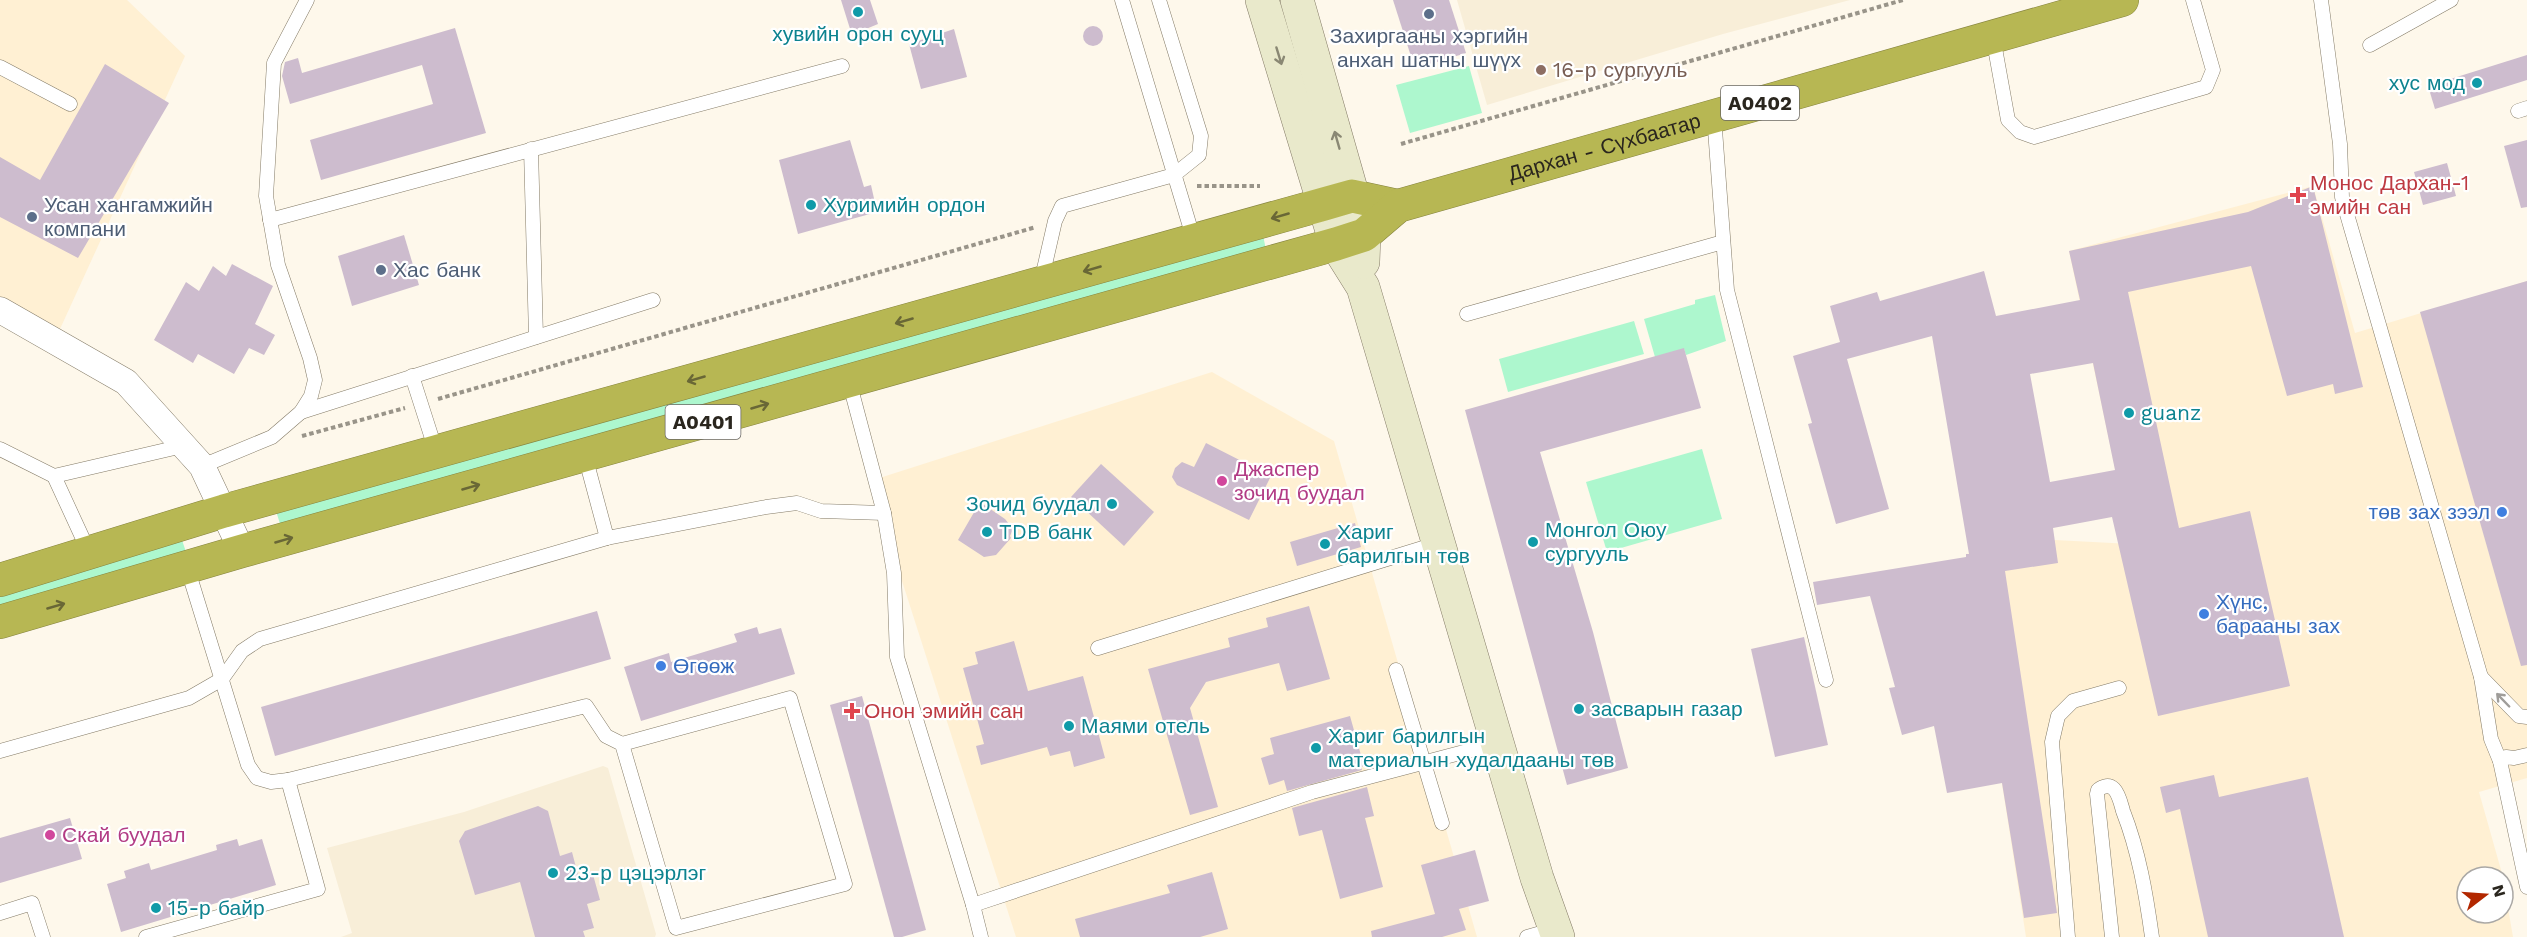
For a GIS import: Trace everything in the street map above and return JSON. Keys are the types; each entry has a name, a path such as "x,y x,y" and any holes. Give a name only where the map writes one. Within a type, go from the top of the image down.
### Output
{"highway":[{"name":"Дархан - Сүхбаатар","path":"1398,206 2122,0"},
{"name":"A0401","path":"0,580 224,511 1338,200 1398,206"},
{"name":"A0401","path":"0,622 242,551 1350,239 1398,206"}],"main road":[{"path":"1262,0 1338,200 1350,239 1537,878 1547,934"},
{"path":"1297,0 1338,200"}],"street":[{"path":"0,310 126,382 202,466 242,551"}],"lane":[{"path":"202,466 272,437 301,412 311,396 315,380 310,358 278,265 266,196 274,63 307,0"},
{"path":"1122,0 1194,240"},
{"path":"1041,283 1055,221 1062,206 1176,180 1199,155 1201,136 1159,0"},
{"path":"1993,37 2008,120 2020,132 2034,137 2206,87 2213,70 2193,0"},
{"path":"2320,0 2340,144 2342,197 2481,677 2491,739 2500,761 2527,887"},
{"path":"2370,45 2451,0"},
{"path":"270,220 842,66"},
{"path":"0,67 70,104"},
{"path":"1714,116 1727,290 1826,680"},
{"path":"531,150 536,337"},
{"path":"1467,314 1723,243"},
{"path":"301,412 652,300"},
{"path":"412,376 436,452"},
{"path":"849,381 884,513 894,573 897,657 974,905 981,937"},
{"path":"54,476 183,446"},
{"path":"0,449 54,476 89,552"},
{"path":"585,456 607,538"},
{"path":"0,751 189,698 222,679 242,651 260,639 607,538 786,504 797,504 821,511 884,513"},
{"path":"1098,648 1439,543"},
{"path":"187,567 248,765 257,778 271,782 288,780 586,706 606,736 622,744 790,698 845,884 676,928 622,744"},
{"path":"1396,670 1442,824"},
{"path":"2481,677 2519,716 2527,717"},
{"path":"2068,937 2052,742 2058,716 2073,701 2119,688"},
{"path":"974,905 1312,792 1498,743"},
{"path":"2500,761 2506,757 2527,755"},
{"path":"152,936 318,889 288,780"},
{"path":"2112,937 2097,794 2103,786 2109,786 2115,790 2128,823 2142,868 2152,937"},
{"path":"0,913 32,903 43,937"}],"path":[{"path":"1401,144 1903,0"},
{"path":"1176,180 1260,186"},
{"path":"272,437 310,435 1055,221"}],"shaded area":[{"path":"0,0 127,0 185,56 60,329 0,298"},
{"name":"16-р сургууль","path":"1457,0 1850,0 1723,34 1487,105"},
{"path":"2313,186 2355,333 2527,281 2527,778 2479,792 2500,865 2455,865 2455,925 2511,925 2513,937 2026,937 1966,554 2055,540 2131,544 2069,251"},
{"path":"1212,372 1334,441 1477,937 1016,937 870,481"},
{"path":"603,766 608,768 655,937 341,937 352,933 327,848 464,812"}],"green space":[{"path":"1469,66 1482,113 1410,133 1396,85"},
{"path":"1263,235 1266,250 281,527 276,511"},
{"path":"1715,295 1726,341 1686,355 1684,349 1655,357 1644,319 1695,304 1695,300"},
{"path":"1634,321 1644,354 1508,392 1499,359"},
{"path":"1702,449 1722,519 1607,552 1586,482"},
{"path":"181,537 187,555 0,611 0,593"}],"building":[{"name":"хувийн орон сууц","path":"841,0 870,0 878,24 854,34 853,31 851,32"},
{"name":"Захиргааны хэргийн анхан шатны шүүх","path":"1393,0 1449,0 1466,53 1415,69"},
{"path":"1093,26 1100,29 1103,36 1100,43 1093,46 1086,43 1083,36 1086,29"},
{"path":"455,28 486,133 321,180 310,140 433,104 422,65 290,104 282,76 285,62 298,58 302,73"},
{"path":"954,29 967,77 921,89 909,44"},
{"name":"хус мод","path":"2527,55 2527,80 2435,109 2428,86"},
{"path":"105,64 169,103 78,258 0,217 0,157 40,180"},
{"path":"850,140 864,187 871,185 877,212 798,234 779,160"},
{"path":"2527,140 2527,207 2521,208 2504,146"},
{"path":"2447,163 2456,196 2423,205 2414,172"},
{"path":"2313,186 2363,387 2335,394 2333,384 2287,396 2251,266 2128,292 2179,528 2250,511 2290,686 2158,716 2112,517 2053,528 2058,563 2005,571 2057,913 2024,918 2002,783 1947,793 1934,726 1902,735 1889,688 1895,687 1870,596 1817,605 1813,582 1966,557 1966,554 1969,554 1932,336 1847,359 1889,509 1836,524 1808,424 1812,423 1793,356 1840,342 1830,306 1877,292 1880,301 1984,271 1996,316 2080,300 2069,251 2248,212","holes":["2093,363 2115,470 2050,482 2030,374"]},
{"path":"404,235 419,285 352,306 338,256"},
{"path":"232,264 273,286 255,324 275,335 264,355 249,348 234,374 198,354 193,363 154,340 186,282 199,291 213,266 226,276"},
{"name":"төв зах зээл","path":"2527,281 2527,665 2521,666 2420,312"},
{"name":"Монгол Оюу сургууль","path":"1684,348 1701,408 1540,452 1593,632 1628,768 1567,785 1465,410"},
{"name":"Джаспер зочид буудал","path":"1206,443 1271,476 1249,520 1177,485 1172,477 1175,468 1182,462 1194,467"},
{"name":"Зочид буудал","path":"1101,464 1154,512 1124,546 1071,497"},
{"name":"TDB банк","path":"980,502 1005,519 1013,529 1011,538 996,555 984,557 958,540"},
{"name":"Хариг барилгын төв","path":"1355,523 1361,547 1297,566 1290,542"},
{"path":"1309,606 1330,679 1287,691 1279,663 1206,682 1190,708 1218,807 1190,815 1148,669 1230,647 1228,638 1268,627 1266,618"},
{"path":"597,611 611,659 275,756 261,707"},
{"path":"757,627 759,634 781,628 795,674 641,721 624,667 669,653 671,662 737,642 734,634"},
{"path":"1804,637 1828,745 1775,757 1751,649"},
{"path":"1014,641 1028,691 1083,676 1105,758 1074,767 1070,751 1050,756 1047,747 981,765 976,746 984,744 963,668 978,664 975,652"},
{"path":"862,696 926,930 902,937 894,937 830,705"},
{"name":"Хариг барилгын материалын худалдааны төв","path":"1350,716 1364,766 1361,767 1362,770 1287,791 1284,780 1269,785 1261,758 1274,754 1270,738"},
{"path":"2214,775 2219,797 2308,777 2344,937 2208,937 2180,809 2166,813 2160,787"},
{"path":"1367,787 1374,816 1365,818 1383,887 1340,899 1322,830 1299,836 1292,808"},
{"name":"23-р цэцэрлэг","path":"538,806 548,811 560,856 572,852 578,875 592,871 600,900 587,904 594,928 583,931 585,937 535,937 520,882 475,895 459,841 465,831"},
{"path":"70,818 82,859 0,883 0,838"},
{"name":"15-р байр","path":"237,839 239,846 262,839 276,885 121,932 107,884 126,878 124,871 149,863 151,870 217,850 216,845"},
{"path":"1475,850 1489,901 1459,909 1466,930 1442,937 1372,937 1371,931 1435,914 1421,865"},
{"path":"1212,872 1228,929 1200,937 1080,937 1075,919 1170,893 1167,885"}],"place":[{"name":"хувийн орон сууц","path":"858,12"},
{"name":"Захиргааны хэргийн анхан шатны шүүх","path":"1429,14"},
{"name":"16-р сургууль","path":"1541,70"},
{"name":"хус мод","path":"2477,83"},
{"name":"Монос Дархан-1 эмийн сан","path":"2298,195"},
{"name":"Хуримийн ордон","path":"811,205"},
{"name":"Усан хангамжийн компани","path":"32,217"},
{"name":"Хас банк","path":"381,270"},
{"name":"guanz","path":"2129,413"},
{"name":"Джаспер зочид буудал","path":"1222,481"},
{"name":"Зочид буудал","path":"1112,504"},
{"name":"төв зах зээл","path":"2502,512"},
{"name":"TDB банк","path":"987,532"},
{"name":"Монгол Оюу сургууль","path":"1533,542"},
{"name":"Хариг барилгын төв","path":"1325,544"},
{"name":"Хүнс, барааны зах","path":"2204,614"},
{"name":"Өгөөж","path":"661,666"},
{"name":"засварын газар","path":"1579,709"},
{"name":"Онон эмийн сан","path":"852,711"},
{"name":"Маями отель","path":"1069,726"},
{"name":"Хариг барилгын материалын худалдааны төв","path":"1316,748"},
{"name":"Скай буудал","path":"50,835"},
{"name":"23-р цэцэрлэг","path":"553,873"},
{"name":"15-р байр","path":"156,908"}]}
